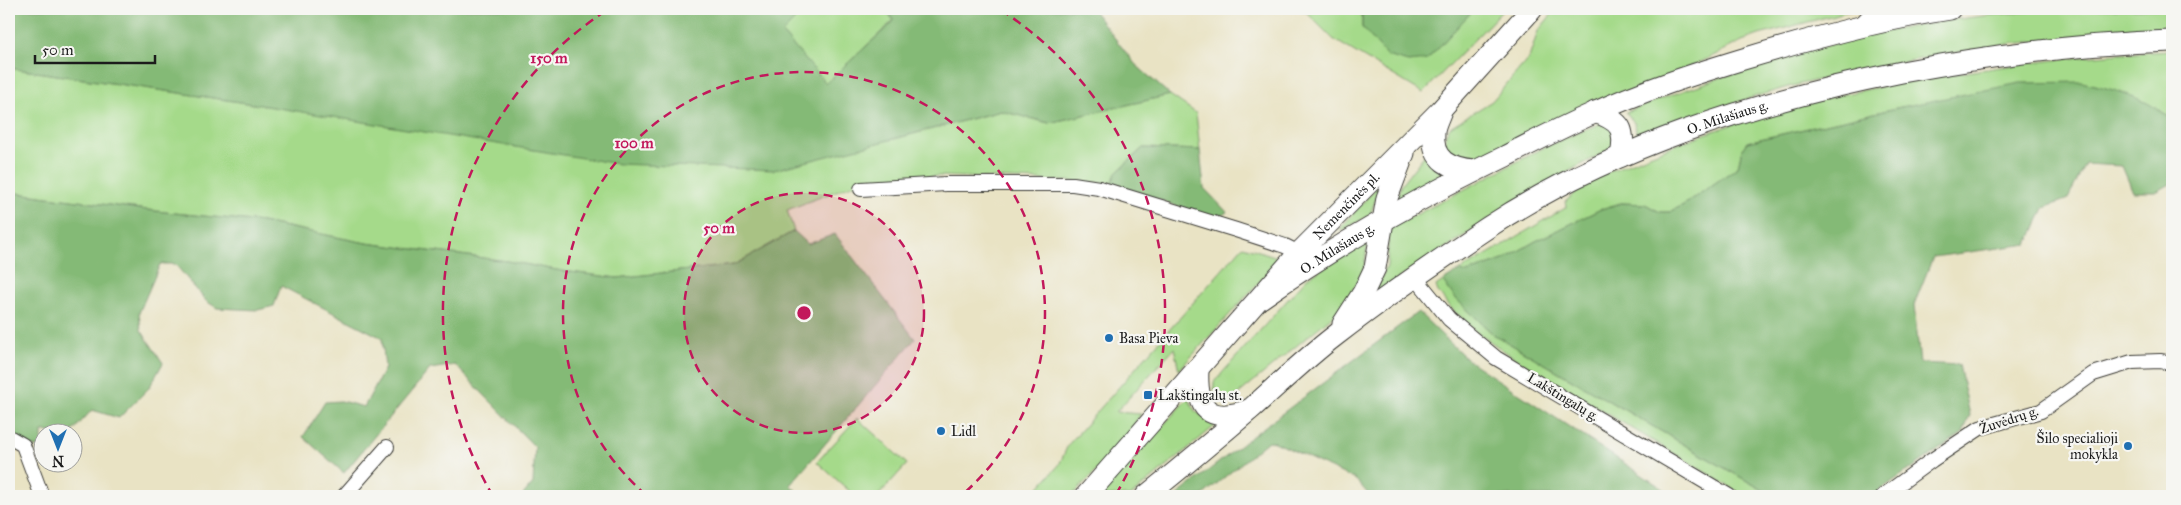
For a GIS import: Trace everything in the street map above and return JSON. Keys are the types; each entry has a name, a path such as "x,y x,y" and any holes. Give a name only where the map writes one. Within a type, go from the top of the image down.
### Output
{"main road":[{"name":"Nemenčinės pl.","path":"1086,496 1299,253 1407,146 1532,9"},
{"name":"O. Milašiaus g.","path":"1260,298 1316,260 1382,220 1595,112 1694,74 1794,44 1858,27 1950,9"},
{"name":"O. Milašiaus g.","path":"1334,336 1489,226 1550,191 1620,156 1701,124 1854,82 1958,61 2078,46 2172,41"},
{"path":"1441,110 1434,134 1439,158 1446,165 1457,170 1474,172"},
{"path":"1595,112 1611,118 1621,127 1624,141 1620,156"},
{"path":"1146,496 1334,336 1363,293 1375,268 1386,198 1407,146"},
{"path":"1198,369 1197,391 1201,403 1209,412 1225,416 1235,415 1250,409"}],"street":[{"path":"1858,27 1876,9"},
{"path":"861,189 946,184 1074,184 1099,188 1236,230 1285,246 1299,253"},
{"name":"Lakštingalų g.","path":"1415,277 1449,319 1496,358 1729,496"},
{"name":"Žuvėdrų g.","path":"1883,496 1980,428 2041,411 2093,374 2132,362 2160,361 2172,363"},
{"path":"9,437 22,445 42,496"},
{"path":"344,496 387,447"}],"green space":[{"path":"9,9 806,9 782,33 826,83 894,21 885,9 1092,9 1135,64 1170,95 1049,123 1001,111 774,170 619,164 254,104 9,68"},
{"path":"806,9 885,9 894,20 826,84 782,33"},
{"path":"1271,9 1362,9 1362,28 1427,59 1474,9 1504,9 1423,93 1333,39 1306,12"},
{"path":"1362,9 1474,9 1427,60 1408,62 1387,56 1362,27"},
{"path":"1556,9 1857,9 1742,41 1703,61 1468,163 1455,160 1445,147 1446,134 1450,127 1492,101 1529,58 1538,31"},
{"path":"2068,9 2172,9 2172,26 2137,32 1998,45 1865,69 1788,87 1720,107 1637,138 1635,124 1626,112 1695,86 1766,63 1873,34 1930,23 2008,13"},
{"path":"2172,51 2172,120 2160,110 1901,107 1747,142 1742,149 1738,167 1685,204 1670,212 1660,212 1645,204 1621,203 1601,209 1534,242 1503,260 1467,273 1459,271 1567,207 1566,201 1589,181 1600,175 1689,140 1756,117 1856,92 1965,72 2083,57"},
{"path":"9,68 254,104 894,139 1001,111 1049,123 1170,95 1196,113 1200,150 1143,148 1116,173 1112,183 938,176 857,183 787,210 794,231 734,265 617,278 507,261 366,243 262,222 155,211 9,192"},
{"path":"2082,82 2130,95 2151,105 2172,120 2172,183 2156,192 2133,192 2122,166 2085,164 2068,199 2044,208 2028,244 1933,257 1914,305 1920,363 1959,365 1970,415 1963,433 1871,496 1773,496 1493,334 1455,298 1443,281 1459,271 1467,273 1503,260 1534,242 1601,209 1621,203 1645,204 1660,212 1670,212 1685,204 1738,167 1742,149 1747,142 1901,107 2020,83"},
{"path":"1601,123 1613,126 1613,148 1539,187 1379,291 1376,290 1387,266 1389,229 1545,147"},
{"path":"1143,148 1200,150 1204,188 1227,212 1215,220 1112,183 1116,173"},
{"path":"1426,153 1429,161 1442,174 1398,199 1401,185"},
{"path":"1381,184 1370,215 1343,230 1339,230"},
{"path":"9,192 155,211 262,222 366,243 507,261 617,278 734,265 794,231 808,244 835,234 915,339 790,485 802,496 522,496 533,483 535,447 455,365 430,369 344,473 303,437 325,402 341,401 364,407 385,368 382,338 281,286 274,306 258,310 217,308 206,301 175,264 160,264 139,313 141,330 163,363 149,388 119,418 92,410 81,422 32,422 32,446 9,431"},
{"path":"1368,241 1363,274 1341,309 1236,396 1226,399 1219,398 1215,392 1214,382 1308,277"},
{"path":"1243,246 1281,258 1179,370 1174,348 1116,412 1141,414 1120,446 1077,491 1070,496 1031,496 1059,465 1068,445"},
{"path":"1443,281 1455,298 1493,334 1773,496 1745,496 1516,359 1475,331 1448,305 1438,292 1436,286"},
{"path":"1418,312 1468,360 1674,496 1370,496 1356,480 1275,442 1268,441 1202,496 1176,496 1260,430"},
{"path":"1188,398 1195,411 1216,425 1131,496 1099,496"},
{"path":"857,418 907,464 878,496 855,496 817,462"}],"place":[{"name":"Basa Pieva","path":"1109,338"},
{"name":"Lakštingalų st.","path":"1148,395"},
{"name":"Lidl","path":"941,431"},
{"name":"Šilo specialioji mokykla","path":"2128,446"}]}
